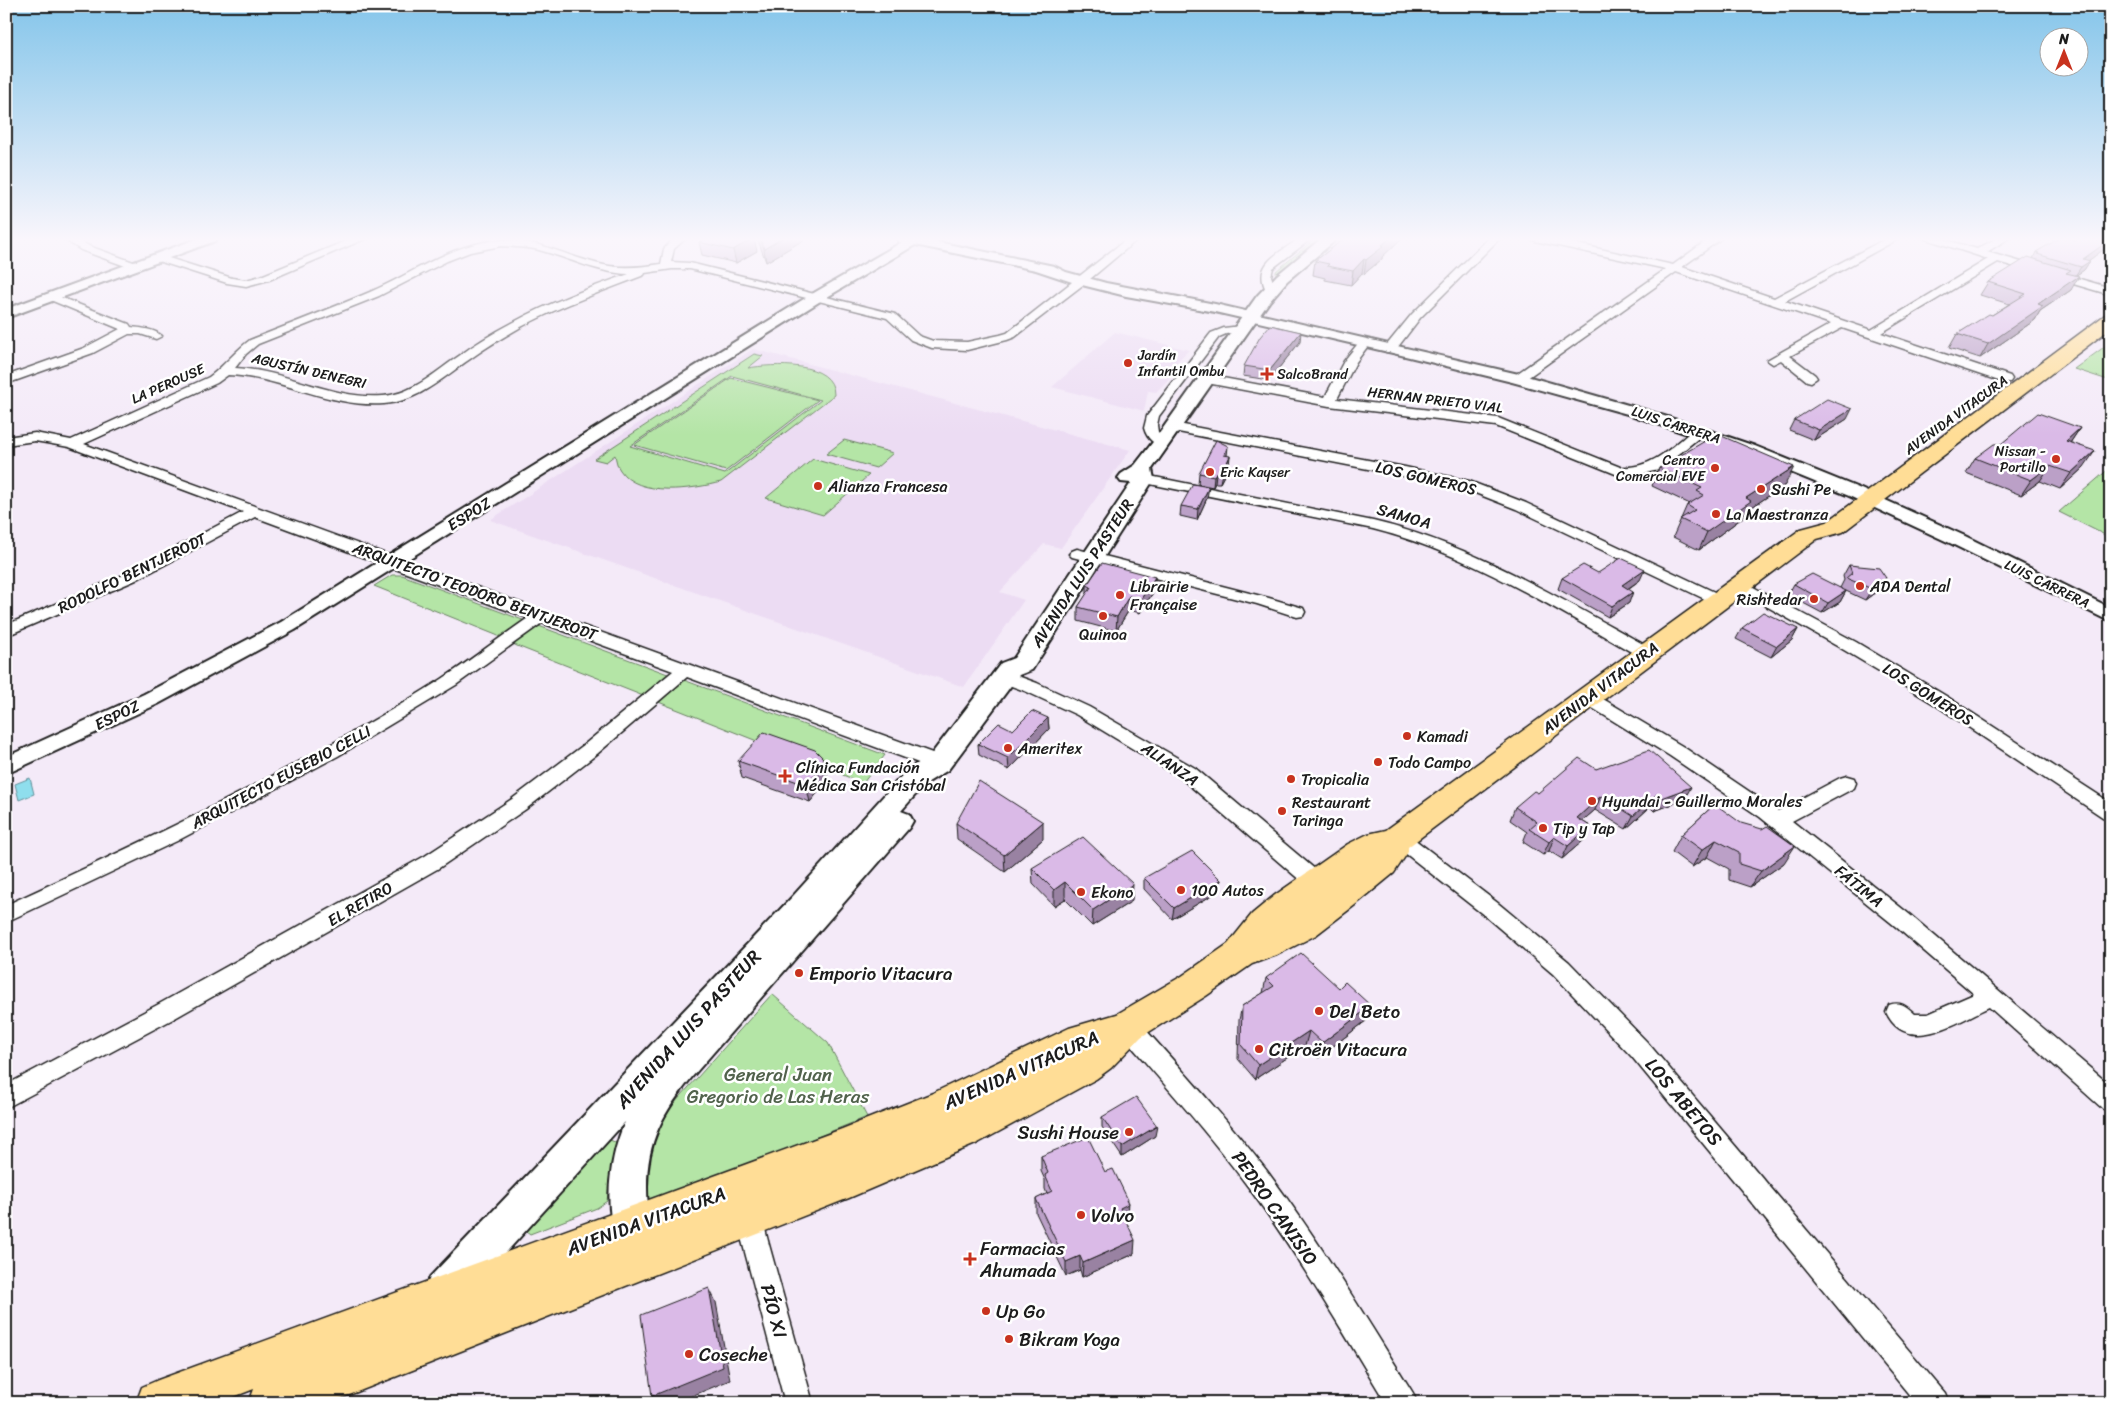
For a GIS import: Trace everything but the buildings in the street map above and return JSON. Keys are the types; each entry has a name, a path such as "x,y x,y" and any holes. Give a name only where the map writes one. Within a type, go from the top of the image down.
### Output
{"main road":[{"name":"AVENIDA LUIS PASTEUR","path":"630,1228 629,1168 632,1148 648,1110 692,1055 935,780 940,763 1007,673 1023,664 1084,556 1245,322 1260,304"},
{"name":"AVENIDA VITACURA","path":"1240,954 1269,918 1316,882 1379,842 1395,840 1809,534 1835,527 1860,496 2006,379 2109,304"},
{"name":"AVENIDA VITACURA","path":"1860,496 2111,318"},
{"name":"AVENIDA LUIS PASTEUR","path":"437,1298 512,1221 803,904 916,777 940,763"},
{"name":"AVENIDA VITACURA","path":"271,1403 564,1291 891,1162 1013,1105 1083,1067 1098,1056 1128,1026 1194,986 1240,954 1288,934 1344,896 1382,864 1392,852 1395,840"},
{"name":"AVENIDA VITACURA","path":"158,1403 844,1147 946,1104 1082,1039 1128,1026"},
{"path":"750,1218 754,1204 760,1194 794,1166"},
{"path":"564,1291 618,1253 626,1240 630,1228"}],"street":[{"path":"6,314 34,304"},
{"path":"69,304 125,326 126,330"},
{"name":"LA PEROUSE","path":"72,444 202,387 225,371 241,352 254,342 350,304"},
{"name":"AGUSTÍN DENEGRI","path":"225,371 256,372 343,397 375,401 394,399 424,389 477,349 518,324 562,304"},
{"name":"ESPOZ","path":"6,766 100,724 200,674 288,626 806,304"},
{"name":"LA PEROUSE","path":"843,304 891,316 902,324 915,338 940,346 967,346 993,341 1012,334 1052,304"},
{"name":"LUIS CARRERA","path":"1187,304 1215,308 1245,322 1364,343 1519,378 1602,401 1699,432 1860,496 1967,545 2111,616"},
{"path":"1390,349 1416,316 1428,304"},
{"path":"1519,378 1624,304"},
{"path":"1780,304 2006,379"},
{"path":"1872,334 1922,304"},
{"path":"1168,435 1150,431 1149,427 1152,416 1215,335 1245,322"},
{"path":"1811,378 1778,358 1840,324"},
{"path":"6,380 89,349 120,336 126,330 141,331 156,336"},
{"path":"1328,402 1350,361 1364,343"},
{"name":"HERNAN PRIETO VIAL","path":"1207,379 1328,402 1498,422 1602,465 1624,471 1643,471 1654,466 1699,432"},
{"name":"LOS GOMEROS","path":"1168,435 1405,471 1464,484 1521,506 1729,592 1850,646 1932,695 2111,813"},
{"name":"ARQUITECTO TEODORO BENTJERODT","path":"6,440 35,437 72,444 940,763"},
{"name":"SAMOA","path":"1139,475 1412,534 1448,549 1513,582 1646,653"},
{"name":"RODOLFO BENTJERODT","path":"6,631 131,577 255,511"},
{"path":"1084,556 1263,601 1297,612"},
{"name":"ARQUITECTO EUSEBIO CELLI","path":"6,914 95,873 302,769 436,690 541,616"},
{"name":"EL RETIRO","path":"6,1097 166,1012 432,862 519,804 592,749 686,669"},
{"name":"ALIANZA","path":"1007,673 1031,687 1083,711 1188,772 1316,882"},
{"name":"FÁTIMA","path":"1587,697 1676,751 1777,820 1992,996 2111,1102"},
{"path":"1777,820 1847,783"},
{"name":"LOS ABETOS","path":"1395,840 1512,926 1561,968 1640,1050 1935,1403"},
{"path":"1897,1012 1910,1024 1930,1024 1992,996"},
{"name":"PEDRO CANISIO","path":"1128,1026 1205,1113 1259,1182 1302,1244 1403,1403"},
{"name":"PÍO XI","path":"750,1218 799,1403"}],"shaded area":[{"name":"Jardín Infantil Ombu","path":"1115,332 1189,350 1163,375 1171,377 1156,392 1148,391 1144,411 1052,387"},
{"path":"753,349 1130,450 1061,548 1044,544 1000,592 1024,600 964,687 490,520"}],"green space":[{"path":"2111,342 2111,381 2074,369"},
{"path":"754,354 763,356 748,368 771,366 800,367 824,375 832,384 834,395 721,482 682,489 653,488 640,485 628,479 619,468 615,455 606,462 594,459","holes":["732,376 821,400 725,474 630,446"]},
{"path":"731,378 818,400 726,471 634,445"},
{"path":"844,440 893,453 876,468 826,454"},
{"name":"Alianza Francesa","path":"813,459 869,475 823,515 766,498"},
{"path":"2111,467 2111,538 2059,512"},
{"path":"392,575 402,575 885,755 863,783 517,646 496,635 374,586"},
{"name":"General Juan Gregorio de Las Heras","path":"772,994 828,1043 867,1117 647,1205 646,1166 656,1132 672,1106"},
{"path":"610,1140 617,1143 611,1168 607,1201 597,1208 530,1234 525,1230"}],"water":[{"path":"30,778 34,794 19,800 15,784"}],"place":[{"name":"Jardín Infantil Ombu","path":"1128,363"},
{"name":"SalcoBrand","path":"1267,374"},
{"name":"Nissan - Portillo","path":"2056,459"},
{"name":"Centro Comercial EVE","path":"1715,468"},
{"name":"Eric Kayser","path":"1210,472"},
{"name":"Alianza Francesa","path":"818,486"},
{"name":"Sushi Pe","path":"1761,489"},
{"name":"La Maestranza","path":"1716,514"},
{"name":"ADA Dental","path":"1860,586"},
{"name":"Librairie Française","path":"1120,595"},
{"name":"Rishtedar","path":"1814,599"},
{"name":"Quinoa","path":"1103,616"},
{"name":"Kamadi","path":"1407,736"},
{"name":"Ameritex","path":"1008,748"},
{"name":"Todo Campo","path":"1378,762"},
{"name":"Clínica Fundación Médica San Cristóbal","path":"785,776"},
{"name":"Tropicalia","path":"1291,779"},
{"name":"Hyundai - Guillermo Morales","path":"1592,801"},
{"name":"Restaurant Taringa","path":"1282,811"},
{"name":"Tip y Tap","path":"1543,828"},
{"name":"100 Autos","path":"1181,890"},
{"name":"Ekono","path":"1081,892"},
{"name":"Emporio Vitacura","path":"799,973"},
{"name":"Del Beto","path":"1319,1011"},
{"name":"Citroën Vitacura","path":"1259,1049"},
{"name":"Sushi House","path":"1129,1132"},
{"name":"Volvo","path":"1081,1215"},
{"name":"Farmacias Ahumada","path":"970,1259"},
{"name":"Up Go","path":"986,1311"},
{"name":"Bikram Yoga","path":"1009,1339"},
{"name":"Coseche","path":"689,1354"}]}
